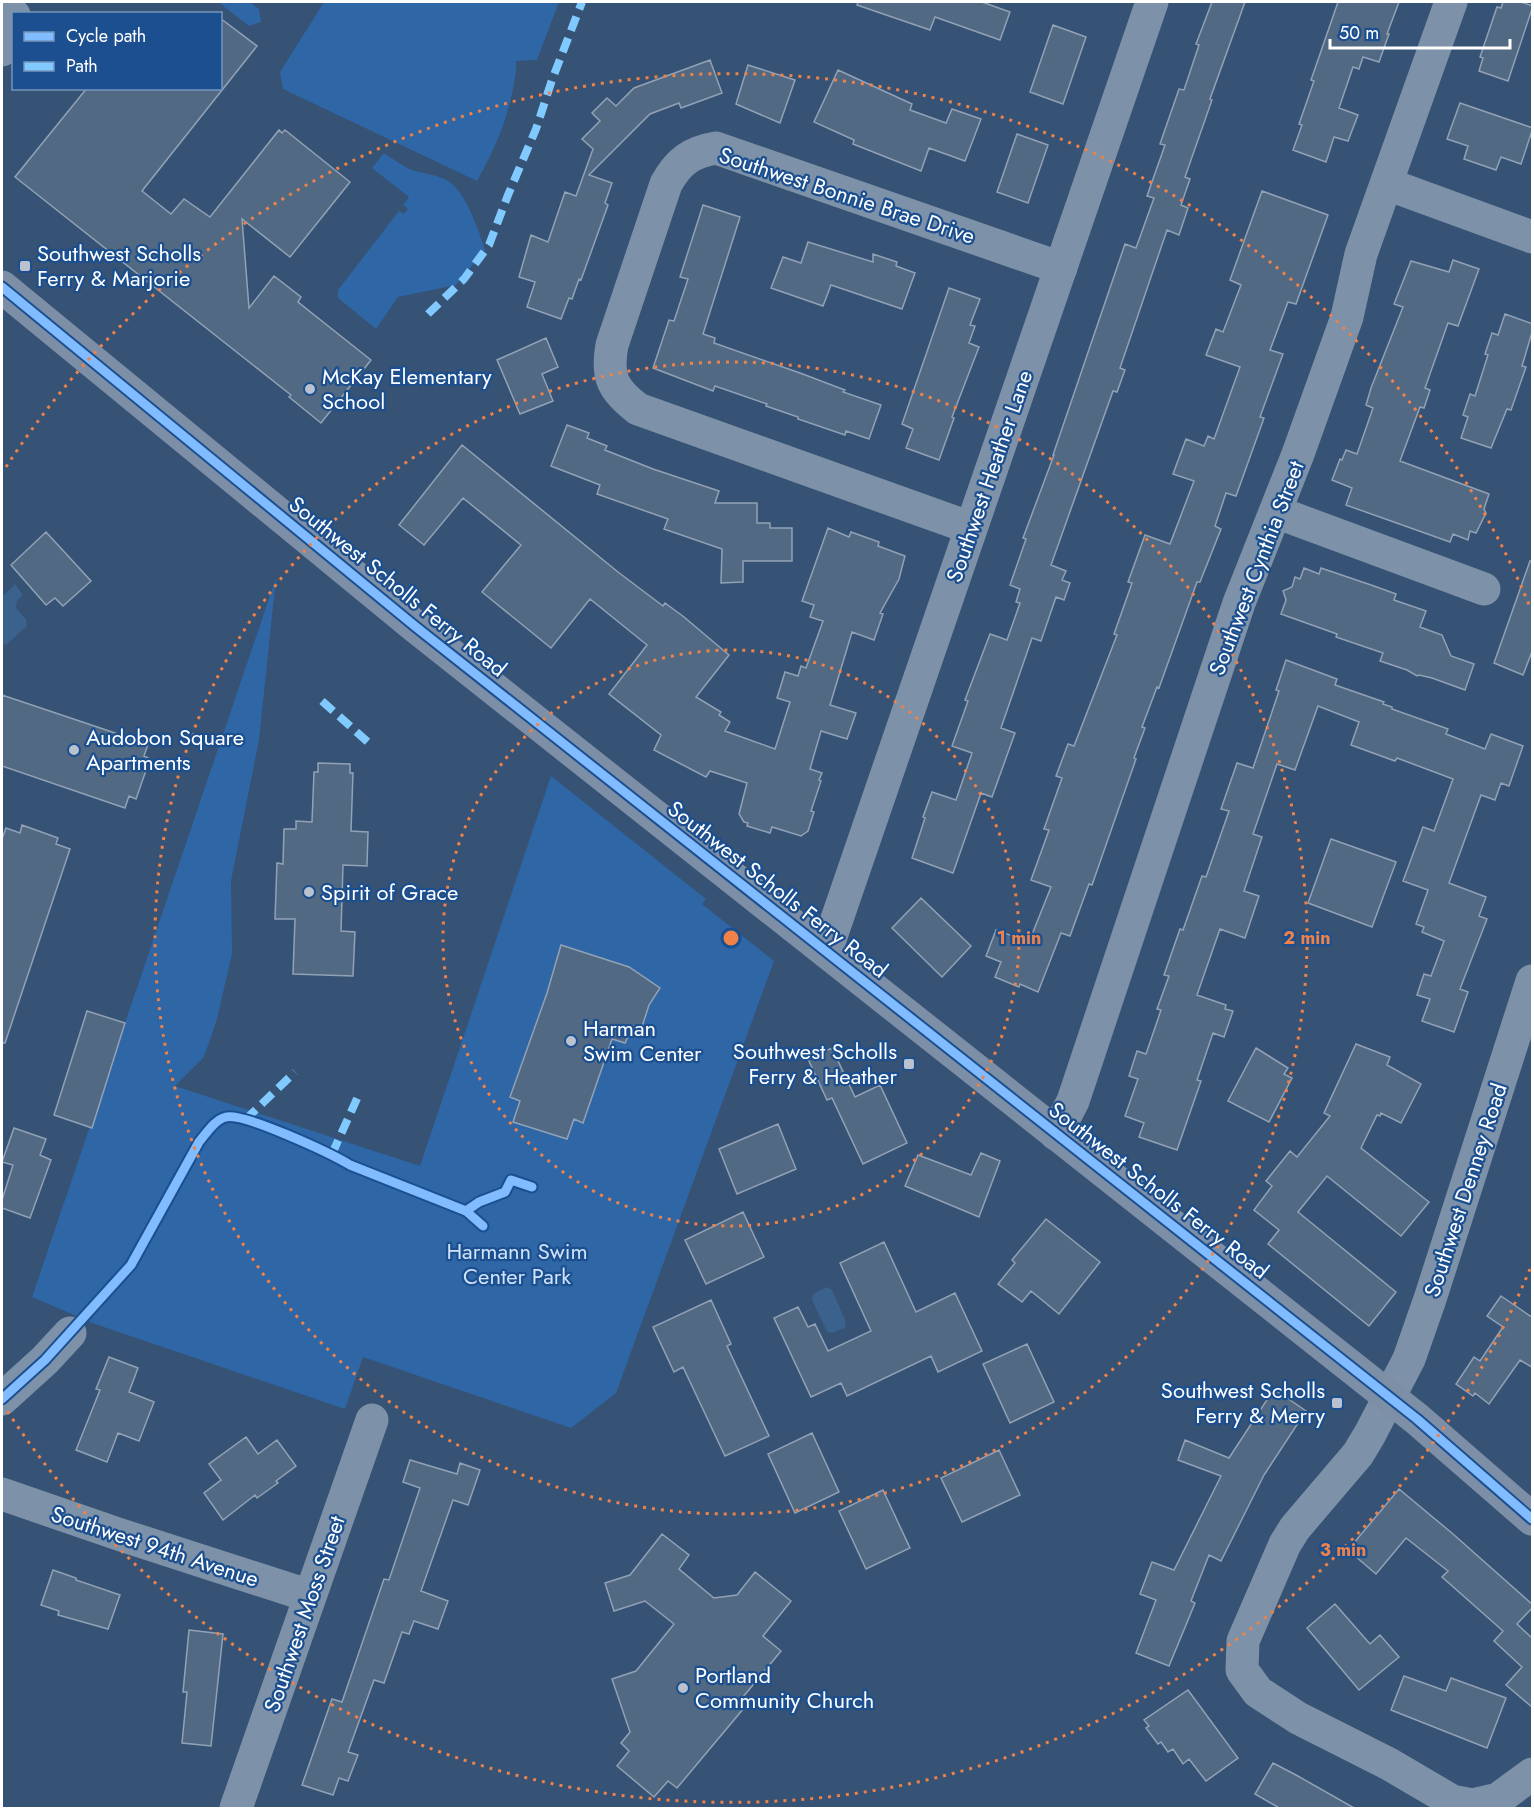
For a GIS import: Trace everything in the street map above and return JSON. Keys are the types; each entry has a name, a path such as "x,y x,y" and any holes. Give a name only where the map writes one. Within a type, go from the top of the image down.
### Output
{"main road":[{"name":"Southwest Scholls Ferry Road","path":"2,287 416,627 1390,1397 1533,1519"}],"street":[{"name":"Southwest Cynthia Street","path":"1056,1134 1073,1101 1239,603 1276,512 1347,317 1361,254 1452,2"},
{"name":"Southwest Heather Lane","path":"826,951 1061,268 1143,4"},
{"path":"2,50 12,20"},
{"name":"Southwest Bonnie Brae Drive","path":"971,528 638,409 615,388 609,359 612,345 666,184 681,162 692,154 716,148 1061,268"},
{"path":"1387,184 1533,237"},
{"path":"1276,512 1484,589"},
{"name":"Southwest Denney Road","path":"1533,981 1409,1359 1358,1454 1295,1528 1285,1544 1243,1641 1242,1670 1258,1692 1298,1718 1389,1764 1452,1801 1472,1805 1498,1799 1533,1774"},
{"path":"2,1399 45,1360 70,1333"},
{"name":"Southwest Moss Street","path":"236,1809 372,1420"},
{"name":"Southwest 94th Avenue","path":"2,1494 310,1596"}],"green space":[{"path":"218,2 250,2 259,9 261,22 249,26"},
{"path":"324,2 559,2 537,60 516,61 516,72 507,114 494,148 477,181 283,89 280,72"},
{"path":"384,153 408,168 439,177 455,186 471,213 485,250 456,285 398,297 376,329 338,298 338,290 399,211 404,214 408,209 403,205 409,197 372,168"},
{"name":"Harmann Swim Center Park","path":"276,578 259,740 231,881 232,954 217,1019 204,1057 175,1086 420,1166 551,776 706,899 702,904 774,961 616,1393 571,1428 363,1357 345,1409 95,1324 32,1297"}],"shaded area":[{"path":"15,584 23,595 17,601 16,608 26,619 27,626 6,645 2,644 2,597"},
{"path":"826,1287 832,1290 846,1322 845,1328 832,1333 827,1332 812,1300 813,1294"}],"building":[{"path":"858,2 982,2 1010,12 1000,40 935,17 930,30 857,5"},
{"path":"1212,2 1245,2 1185,177 1190,179 1181,205 1188,208 1179,235 1167,230 1120,368 1125,370 1117,392 1113,391 1051,565 1066,571 1062,580 1070,583 1064,600 1056,597 1041,641 1032,638 1001,728 1015,733 992,797 981,793 953,873 912,858 925,818 923,817 932,792 956,800 972,753 952,746 968,701 965,700 990,634 1007,640 1020,603 1016,602 1020,589 1010,585 1026,539 1023,538 1054,455 1125,244 1136,248 1154,198 1147,196 1165,145 1160,144 1179,89 1184,90 1199,45 1196,44"},
{"path":"1338,2 1399,2 1379,62 1363,57 1359,69 1353,67 1339,108 1358,115 1348,141 1334,137 1326,162 1293,150 1302,125 1299,124 1314,81 1311,80"},
{"path":"1503,2 1521,2 1533,6 1508,81 1479,71 1483,58 1480,57 1497,7 1501,8"},
{"path":"222,20 257,46 142,191 171,214 184,199 210,217 279,130 282,133 285,130 350,182 290,257 242,219 249,308 274,276 301,297 298,302 371,360 321,423 289,397 291,395 15,177 85,90 222,90"},
{"path":"1053,25 1086,37 1063,104 1030,92"},
{"path":"710,60 722,93 681,108 679,103 650,114 589,175 612,183 605,203 608,205 581,280 579,279 572,299 569,298 561,319 527,307 535,282 519,277 531,235 548,242 565,192 576,196 593,149 582,139 600,121 592,113 607,98 616,106 634,88"},
{"path":"748,65 795,80 780,123 736,104"},
{"path":"838,70 912,104 910,110 946,123 952,109 981,119 965,161 929,148 921,171 853,144 854,140 814,122"},
{"path":"1460,103 1533,128 1521,164 1501,157 1496,170 1464,159 1468,146 1447,139"},
{"path":"1017,134 1048,145 1028,203 997,192"},
{"path":"1262,191 1328,215 1296,304 1288,302 1270,350 1283,354 1260,417 1264,418 1236,496 1226,493 1215,526 1221,529 1200,582 1197,582 1159,688 1157,687 1142,727 1145,728 1134,758 1136,759 1092,885 1089,884 1070,936 1061,933 1038,992 1020,984 1019,987 995,977 1001,962 986,956 996,930 1029,942 1051,887 1031,880 1049,830 1044,829 1062,778 1056,776 1068,744 1074,746 1117,635 1114,634 1132,583 1128,582 1145,535 1170,544 1194,481 1173,474 1186,439 1204,446 1208,436 1214,439 1240,367 1206,355 1216,329 1223,332 1241,285 1230,280"},
{"path":"703,205 740,217 703,334 715,338 714,343 800,373 845,390 843,392 881,405 869,439 846,431 845,435 798,419 798,417 766,406 767,404 715,386 713,391 653,368 669,320 674,321 688,279 680,277"},
{"path":"808,242 873,262 873,254 897,262 896,266 915,273 902,309 831,285 823,306 771,288 783,257 801,263"},
{"path":"1453,260 1479,269 1458,326 1448,323 1425,388 1430,390 1424,408 1420,407 1400,461 1489,494 1484,509 1486,513 1476,533 1470,531 1468,540 1453,534 1450,542 1346,505 1352,488 1332,480 1346,450 1357,454 1373,408 1366,405 1371,388 1403,307 1394,304 1411,261 1449,272"},
{"path":"949,288 980,299 970,325 975,326 969,343 979,347 952,417 954,418 939,460 906,448 913,429 902,424"},
{"path":"1505,314 1533,324 1533,329 1522,366 1526,367 1511,410 1507,409 1491,448 1461,438 1468,417 1463,415 1470,394 1475,396 1488,355 1485,354 1492,333 1498,335"},
{"path":"546,338 558,367 542,374 553,401 520,414 497,360"},
{"path":"567,425 589,433 587,438 607,446 605,450 719,491 715,503 757,503 757,523 770,523 770,528 792,528 792,561 743,561 743,582 721,583 722,549 664,529 668,519 597,494 600,485 551,466"},
{"path":"462,445 618,572 663,606 665,603 684,617 729,655 696,697 721,712 719,715 730,722 725,731 775,749 790,702 777,698 785,672 798,676 801,666 806,668 823,621 810,617 814,605 802,601 828,528 849,537 851,532 879,542 878,546 905,556 899,579 880,613 883,614 874,640 852,632 830,705 856,713 847,739 821,731 810,769 822,773 819,780 821,781 811,811 814,812 808,831 801,836 772,827 770,833 747,826 748,823 744,822 739,814 747,783 710,771 706,777 654,750 661,735 609,694 647,645 590,599 551,648 482,592 521,545 463,498 424,545 399,525"},
{"path":"46,532 91,581 63,606 55,598 46,605 11,565"},
{"path":"1530,561 1533,562 1533,649 1523,675 1494,663"},
{"path":"1304,568 1319,574 1321,568 1374,586 1396,594 1394,600 1426,611 1420,627 1442,635 1451,656 1474,664 1465,690 1432,678 1417,676 1407,670 1380,661 1383,653 1336,637 1337,634 1281,614 1286,600 1283,591 1292,587 1295,577 1300,579"},
{"path":"1286,660 1337,679 1335,685 1384,702 1383,704 1392,709 1448,729 1446,734 1485,749 1491,734 1523,746 1509,786 1501,783 1495,800 1481,795 1449,883 1486,897 1479,916 1487,919 1460,989 1468,992 1454,1032 1422,1021 1430,999 1417,995 1424,974 1431,976 1444,941 1422,932 1424,927 1416,924 1428,890 1403,881 1423,827 1434,831 1453,779 1397,758 1395,761 1351,745 1359,722 1318,706 1295,770 1277,764 1253,834 1262,837 1244,891 1259,896 1245,938 1220,929 1197,995 1226,1005 1225,1009 1233,1011 1224,1037 1213,1033 1197,1080 1201,1081 1177,1150 1139,1137 1144,1123 1125,1116 1138,1079 1129,1076 1137,1051 1146,1054 1161,1010 1157,1009 1169,976 1164,975 1202,876 1206,877 1229,811 1221,809 1237,763 1253,768 1279,691 1276,690"},
{"name":"Audobon Square Apartments","path":"2,695 148,744 144,756 150,759 136,799 129,796 125,808 2,766"},
{"name":"Spirit of Grace","path":"318,763 350,764 350,773 353,773 351,831 368,832 367,866 343,865 341,931 355,932 353,976 293,974 295,919 275,919 277,863 283,864 284,829 296,829 296,821 312,822 314,772 318,772"},
{"path":"22,825 58,838 56,844 70,849 5,1043 2,1043 2,839 6,828 20,833"},
{"path":"1331,839 1396,862 1372,927 1308,903"},
{"path":"921,898 971,946 942,977 892,928"},
{"name":"Harman Swim Center","path":"561,945 629,967 660,988 649,1005 641,1030 633,1026 625,1043 612,1039 583,1123 574,1119 567,1139 513,1122 520,1101 510,1097 547,993"},
{"path":"87,1011 125,1023 92,1128 54,1115"},
{"path":"1356,1044 1390,1057 1387,1065 1421,1084 1401,1123 1381,1113 1380,1116 1377,1115 1361,1148 1429,1202 1401,1236 1327,1176 1298,1212 1396,1292 1369,1326 1268,1244 1279,1230 1254,1210 1272,1186 1266,1181 1290,1151 1297,1157 1330,1116 1324,1113"},
{"path":"832,1048 855,1097 880,1085 907,1143 863,1164 832,1098 827,1100 808,1059"},
{"path":"1256,1048 1288,1068 1284,1074 1292,1078 1269,1122 1228,1101"},
{"path":"778,1124 796,1169 737,1194 719,1149"},
{"path":"14,1128 46,1139 40,1155 51,1160 30,1218 2,1208 2,1200 13,1165 2,1162"},
{"path":"981,1153 1000,1161 979,1217 905,1186 918,1155 971,1175"},
{"path":"743,1212 764,1257 706,1284 685,1240"},
{"path":"1046,1219 1100,1262 1059,1314 1031,1291 1022,1302 998,1284 1015,1263 1012,1260"},
{"path":"884,1242 916,1312 955,1293 982,1351 938,1372 931,1356 847,1396 841,1383 811,1397 774,1318 798,1307 808,1327 815,1324 828,1351 871,1331 840,1263"},
{"path":"1501,1296 1533,1318 1533,1368 1520,1360 1489,1404 1475,1393 1473,1396 1456,1384 1474,1357 1480,1361 1503,1327 1487,1316"},
{"path":"711,1300 731,1344 727,1346 769,1436 725,1456 683,1367 674,1372 653,1327"},
{"path":"1027,1344 1054,1402 1010,1423 983,1364"},
{"path":"109,1357 138,1368 129,1392 154,1402 139,1441 118,1433 107,1462 76,1450 100,1390 96,1389"},
{"path":"1274,1389 1306,1411 1264,1475 1221,1561 1209,1555 1191,1601 1195,1603 1169,1666 1136,1653 1156,1600 1140,1594 1152,1562 1174,1570 1221,1476 1178,1460 1185,1440 1229,1458"},
{"path":"812,1433 839,1492 795,1513 768,1454"},
{"path":"246,1437 258,1454 277,1440 296,1466 276,1481 278,1483 257,1498 255,1495 223,1520 204,1493 221,1480 209,1464"},
{"path":"999,1450 1020,1495 962,1522 941,1478"},
{"path":"410,1460 457,1474 460,1463 480,1470 468,1505 453,1500 421,1591 448,1601 438,1629 414,1621 409,1634 402,1632 384,1683 374,1680 348,1752 358,1755 348,1781 339,1778 333,1795 302,1785 332,1699 342,1702 384,1579 389,1580 420,1488 403,1482"},
{"path":"1399,1489 1533,1605 1517,1624 1533,1639 1533,1708 1506,1685 1522,1667 1494,1641 1503,1631 1442,1577 1448,1571 1406,1538 1376,1574 1348,1550"},
{"path":"883,1490 910,1548 866,1569 839,1511"},
{"name":"Portland Community Church","path":"662,1534 689,1555 679,1569 714,1598 737,1595 755,1572 791,1601 763,1636 781,1651 743,1697 749,1702 677,1788 668,1781 654,1797 617,1766 629,1751 621,1743 630,1732 612,1679 636,1671 674,1624 645,1601 614,1611 605,1583 630,1575"},
{"path":"53,1570 120,1595 108,1629 58,1615 59,1611 41,1605"},
{"path":"1335,1604 1370,1644 1380,1635 1399,1657 1359,1690 1307,1628"},
{"path":"189,1630 223,1634 211,1746 182,1743 187,1692 183,1692"},
{"path":"1404,1676 1446,1691 1451,1678 1506,1698 1487,1748 1391,1710"},
{"path":"1188,1690 1238,1758 1206,1781 1189,1759 1183,1764 1173,1749 1168,1752 1161,1742 1158,1744 1146,1728 1149,1726 1144,1720"},
{"path":"1273,1763 1356,1809 1281,1809 1255,1794"}],"marked path":[{"path":"428,314 464,279 489,245 536,129 582,2"},
{"path":"322,701 369,743"},
{"path":"245,1120 295,1072"},
{"path":"332,1154 360,1092"}],"cycle path":[{"path":"2,287 416,627 1417,1419 1532,1519"},
{"path":"2,1399 45,1360 131,1265 199,1142 214,1124 226,1117 250,1121 288,1135 350,1165 466,1211 483,1226"},
{"path":"466,1211 479,1202 505,1192 511,1180 532,1187"}],"place":[{"name":"Southwest Scholls Ferry & Marjorie","path":"25,266"},
{"name":"McKay Elementary School","path":"310,389"},
{"name":"Audobon Square Apartments","path":"74,750"},
{"name":"Spirit of Grace","path":"309,892"},
{"name":"Harman Swim Center","path":"571,1041"},
{"name":"Southwest Scholls Ferry & Heather","path":"909,1064"},
{"name":"Southwest Scholls Ferry & Merry","path":"1337,1403"},
{"name":"Portland Community Church","path":"683,1688"}]}
